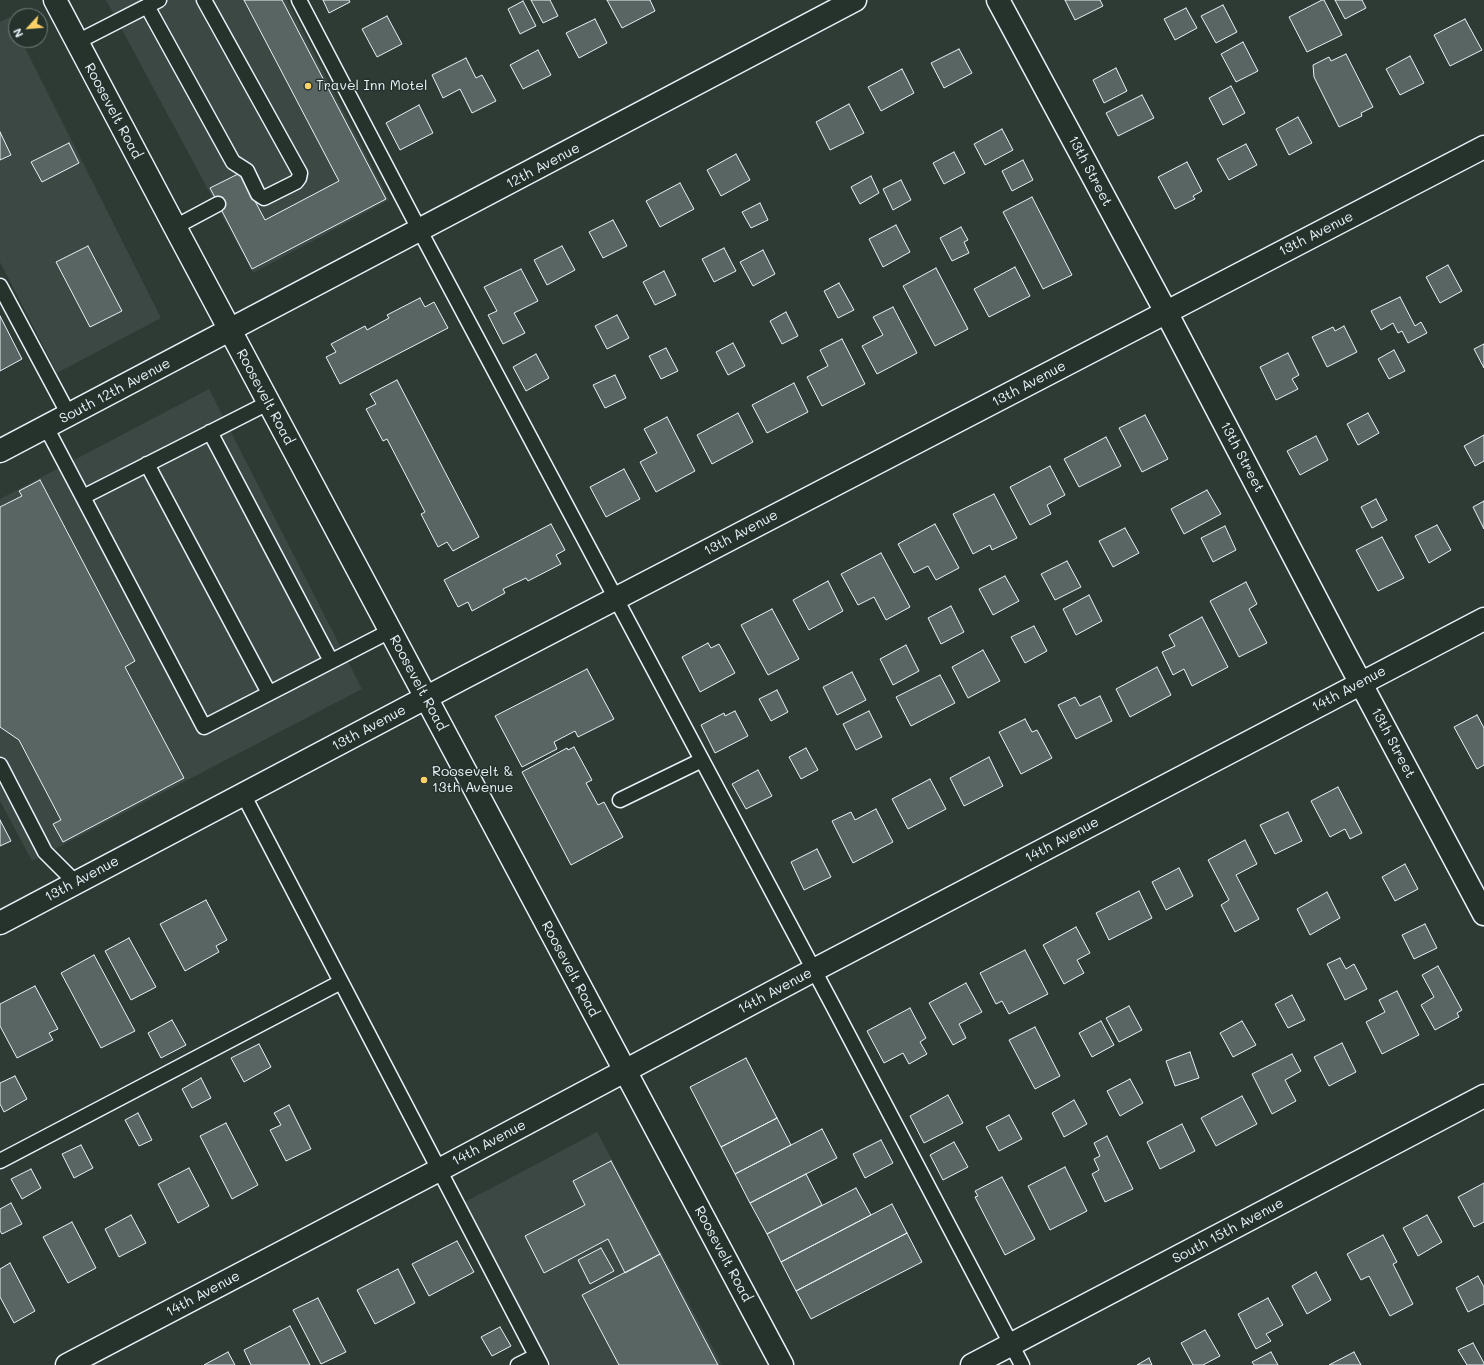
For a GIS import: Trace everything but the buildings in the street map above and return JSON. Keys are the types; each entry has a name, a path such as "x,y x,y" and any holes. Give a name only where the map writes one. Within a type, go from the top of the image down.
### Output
{"street":[{"name":"Roosevelt Road","path":"55,0 174,227 782,1365"},
{"name":"12th Avenue","path":"230,331 855,0"},
{"name":"13th Street","path":"998,0 1166,312 1484,914"},
{"name":"13th Avenue","path":"0,923 426,698 1484,147"},
{"name":"South 12th Avenue","path":"0,452 230,331"},
{"name":"14th Avenue","path":"67,1365 439,1170 814,970 1484,619"},
{"name":"South 15th Avenue","path":"972,1365 1484,1096"}],"lane":[{"path":"77,42 153,3 233,162 247,171 251,186 264,198 296,182 300,173 204,0"},
{"path":"299,0 1022,1365"},
{"path":"174,227 218,204"},
{"path":"0,286 69,415"},
{"path":"83,497 268,403"},
{"path":"46,427 204,727 390,631"},
{"path":"210,432 331,662"},
{"path":"147,464 269,693"},
{"path":"620,800 702,760"},
{"path":"0,765 46,852 76,882"},
{"path":"243,794 539,1360 518,1365"},
{"path":"0,1161 341,982"}],"shaded area":[{"path":"106,0 287,0 389,200 253,273"},
{"path":"8,18 8,48 25,48 161,318 57,373 0,262 0,22"},
{"path":"209,389 362,689 32,861 0,801 0,499"},
{"path":"597,1132 722,1365 551,1365 463,1203"}],"place":[{"name":"Travel Inn Motel","path":"308,86"},
{"name":"Roosevelt & 13th Avenue","path":"424,780"}]}
